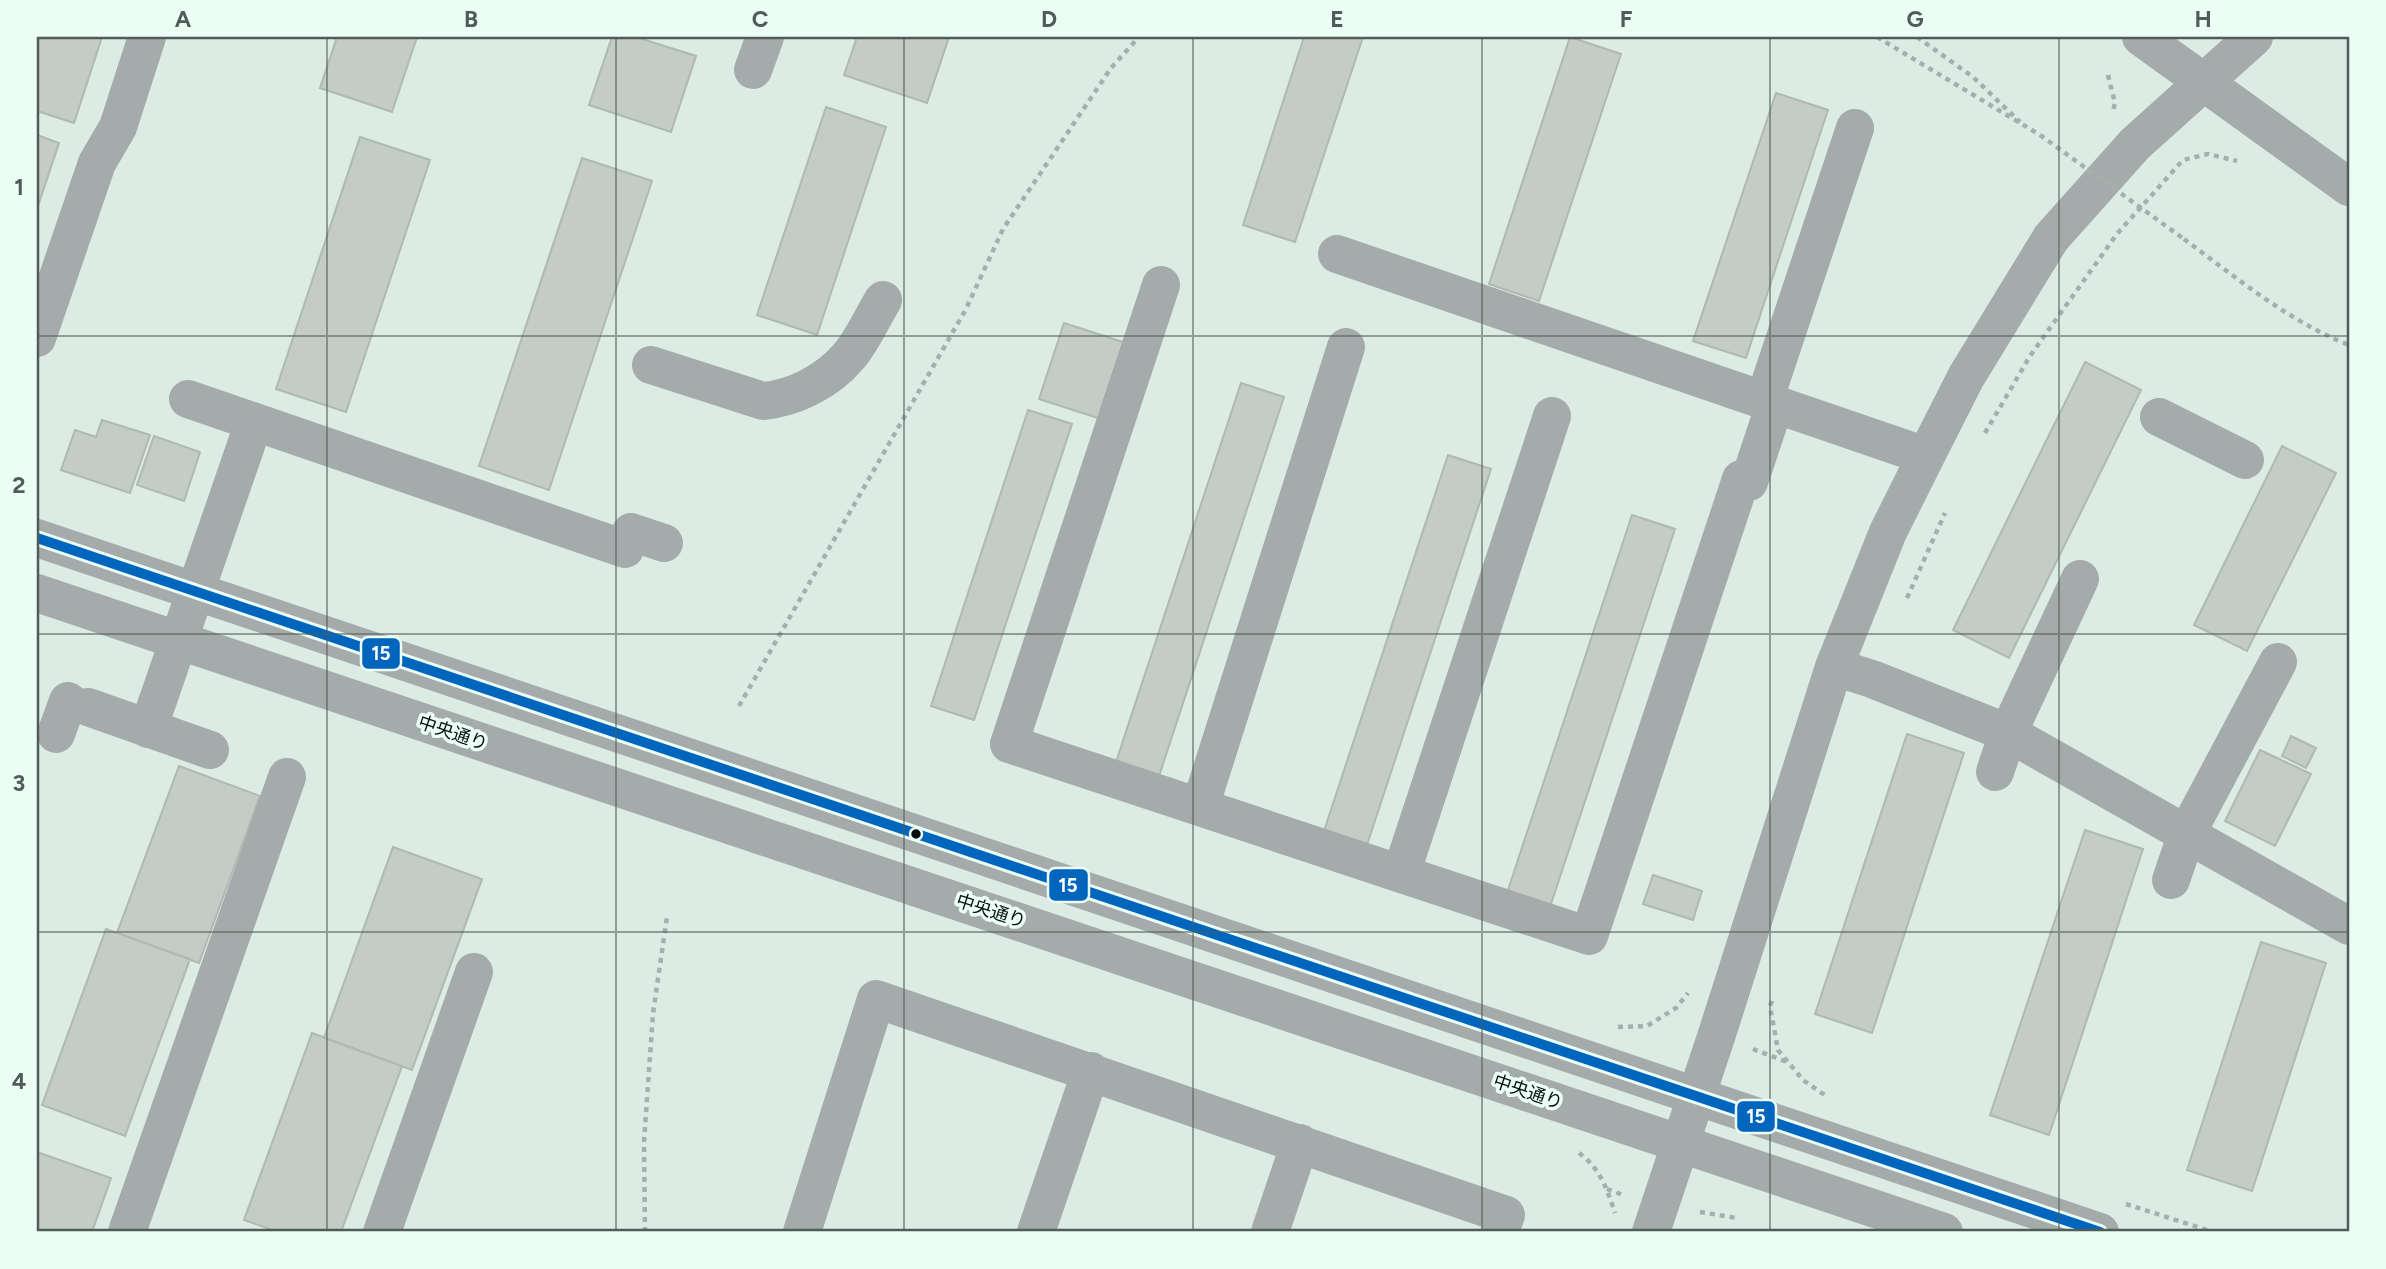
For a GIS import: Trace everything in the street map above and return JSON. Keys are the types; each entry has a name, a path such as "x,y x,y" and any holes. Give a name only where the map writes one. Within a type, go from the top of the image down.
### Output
{"street":[{"path":"37,338 97,163 118,127 147,37"},
{"path":"2141,37 2349,187"},
{"path":"1651,1232 1834,667 1888,532 1966,377 2052,238 2135,144 2254,37"},
{"path":"1161,285 1009,744 1589,936 1745,480 1854,128"},
{"path":"1337,254 1926,457"},
{"path":"651,366 763,401 778,400 815,385 849,356 883,300"},
{"path":"1200,807 1346,347"},
{"path":"188,399 625,549 631,531 664,543"},
{"path":"1401,874 1552,416"},
{"path":"2158,417 2245,460"},
{"path":"148,729 254,422"},
{"path":"37,537 2099,1232"},
{"path":"1995,772 2008,733 2080,579"},
{"name":"中央通り","path":"37,593 754,834 1038,926 1944,1232"},
{"path":"2171,880 2187,833 2278,662"},
{"path":"1834,667 1872,679 2008,733 2084,788 2187,833 2261,894 2349,926"},
{"path":"70,714 148,729 210,750"},
{"path":"127,1232 287,777"},
{"path":"383,1232 474,972"},
{"path":"802,1232 876,999 1506,1214 1500,1232"},
{"path":"1036,1232 1090,1071"},
{"path":"1270,1232 1300,1143"}],"path":[{"path":"739,706 966,309 1003,229 1111,68 1139,37"},
{"path":"1877,37 2040,135 2272,303 2319,333 2349,345"},
{"path":"1917,37 1973,77 2026,127"},
{"path":"645,1232 644,1142 653,1013 667,916"}],"building":[{"path":"37,37 102,37 74,123 37,111"},
{"path":"337,37 417,37 392,112 320,88"},
{"path":"612,37 636,37 696,56 671,132 589,105"},
{"path":"857,37 949,37 927,103 844,75"},
{"path":"1304,37 1363,37 1295,242 1243,225"},
{"path":"1570,37 1621,54 1539,301 1489,284"},
{"path":"1776,93 1828,110 1746,358 1693,341"},
{"path":"826,107 886,127 817,335 757,315"},
{"path":"37,135 59,143 37,209"},
{"path":"360,137 430,160 346,412 276,389"},
{"path":"582,158 652,181 549,490 479,466"},
{"path":"1064,323 1126,343 1101,419 1039,399"},
{"path":"2085,362 2141,390 2009,658 1953,630"},
{"path":"1241,383 1284,397 1158,779 1115,765"},
{"path":"1028,410 1072,424 974,720 931,706"},
{"path":"102,420 150,435 130,493 61,470 75,430 96,437"},
{"path":"154,436 200,452 184,501 137,485"},
{"path":"2282,446 2336,473 2247,651 2194,625"},
{"path":"1448,455 1491,469 1365,851 1322,837"},
{"path":"1632,515 1675,529 1549,910 1506,896"},
{"path":"1907,734 1964,753 1872,1033 1815,1014"},
{"path":"2291,736 2316,748 2306,768 2282,756"},
{"path":"2260,750 2311,774 2275,846 2225,821"},
{"path":"179,766 260,796 199,963 117,933"},
{"path":"2085,830 2143,849 2049,1135 1990,1115"},
{"path":"393,847 482,879 412,1070 324,1038"},
{"path":"1653,875 1702,891 1693,920 1643,904"},
{"path":"106,929 190,959 125,1136 42,1105"},
{"path":"2261,942 2326,963 2252,1191 2187,1170"},
{"path":"312,1033 402,1066 341,1232 278,1232 244,1220"},
{"path":"37,1152 111,1178 92,1232 37,1232"}],"transit line":[{"name":"15","path":"37,538 2100,1232"}]}
